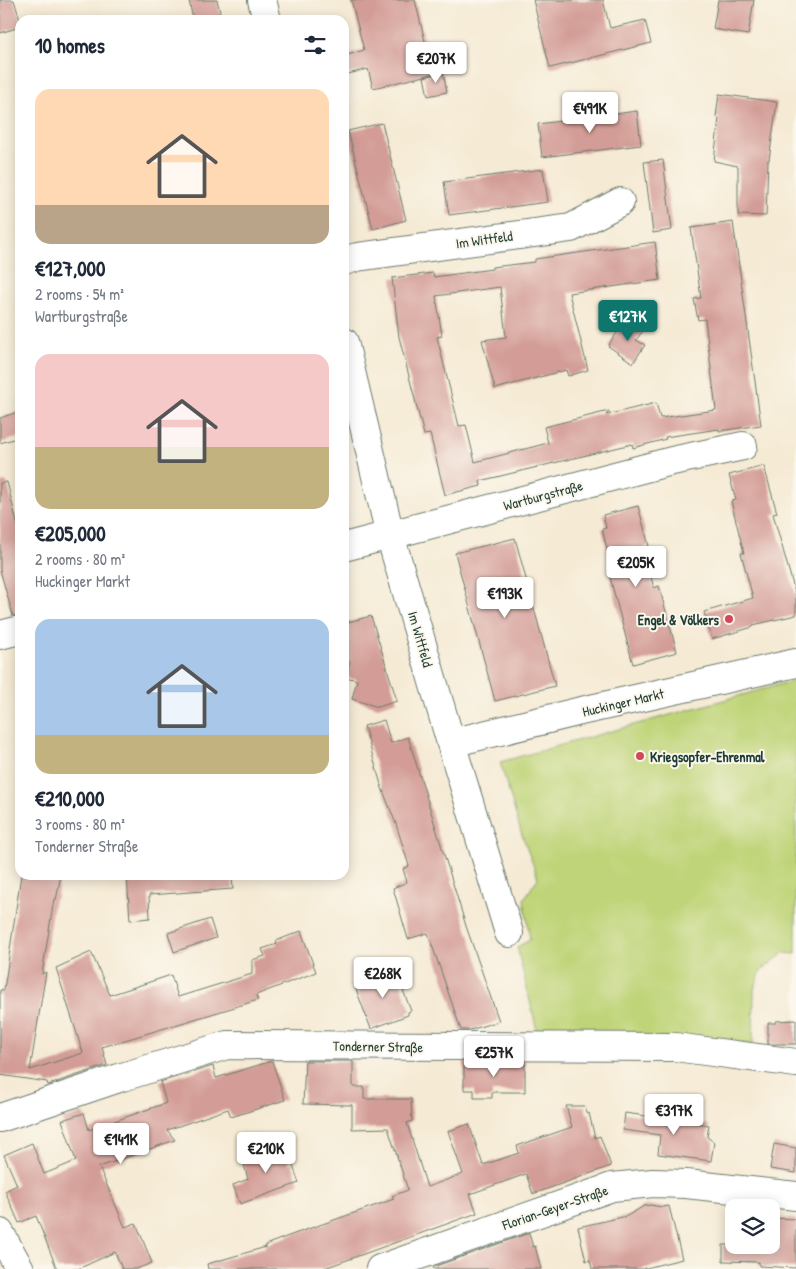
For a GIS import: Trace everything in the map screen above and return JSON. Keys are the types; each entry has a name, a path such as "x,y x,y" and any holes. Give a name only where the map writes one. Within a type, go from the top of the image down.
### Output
{"street":[{"path":"262,0 266,15"},
{"name":"Im Wittfeld","path":"349,259 572,228 620,202"},
{"name":"Im Wittfeld","path":"349,363 390,535 509,933"},
{"name":"Wartburgstraße","path":"349,546 672,461 743,446"},
{"path":"0,635 15,631"},
{"name":"Huckinger Markt","path":"451,743 796,662"},
{"name":"Tonderner Straße","path":"0,1118 119,1078 227,1045 675,1047 796,1063"},
{"name":"Florian-Geyer-Straße","path":"380,1269 612,1187 654,1183 686,1184 796,1196"},
{"path":"0,1233 20,1269"}],"green space":[{"path":"796,680 796,954 784,953 761,971 754,989 753,1044 538,1035 517,947 530,940 524,899 538,878 521,832 500,762"}],"building":[{"path":"0,0 14,0 18,15 15,15 15,28 0,33"},
{"path":"189,0 217,0 221,15 192,15"},
{"path":"351,0 415,0 433,74 373,88 368,69 349,74 349,54 364,50"},
{"path":"533,0 603,0 610,28 645,20 651,43 550,68"},
{"path":"718,0 754,0 748,35 713,29"},
{"path":"443,72 447,92 428,96 424,77"},
{"path":"719,94 777,102 768,160 766,216 738,215 738,166 714,161 719,118 716,117"},
{"path":"637,111 641,145 542,157 538,124"},
{"path":"382,123 406,220 373,229 349,131"},
{"path":"663,160 672,230 653,233 644,162"},
{"path":"543,169 548,202 449,215 444,182"},
{"path":"733,222 761,425 665,437 666,439 633,448 632,444 480,481 481,486 445,495 430,434 424,435 399,337 392,278 433,273 434,277 535,262 535,259 655,242 660,280 569,293 588,370 568,376 566,370 495,389 482,340 506,337 500,287 436,296 442,336 437,337 459,426 466,425 475,462 548,443 544,427 609,411 606,415 656,403 660,418 716,410 705,319 698,320 694,299 701,298 691,228"},
{"path":"625,321 643,331 636,340 645,345 633,363 608,346"},
{"path":"15,413 15,438 0,443 0,418"},
{"path":"764,466 777,513 773,514 796,596 796,615 753,625 753,627 712,639 704,612 753,598 741,553 744,553 731,501 736,500 729,475"},
{"path":"7,482 15,515 15,616 13,616 0,570 0,483"},
{"path":"638,506 649,546 643,548 654,588 659,586 677,652 633,664 608,570 612,569 602,529 606,528 603,515"},
{"path":"515,538 555,686 495,701 455,553"},
{"path":"371,616 397,701 378,707 352,699 357,680 349,678 349,622"},
{"path":"384,720 391,743 408,737 466,926 499,1021 470,1030 461,1030 428,933 408,939 393,888 407,882 403,869 409,866 382,788 364,726"},
{"path":"20,880 60,880 56,900 54,899 42,974 46,972 30,1070 83,1053 56,968 91,952 110,995 171,975 178,997 252,974 252,960 265,956 262,949 277,944 276,941 301,931 316,972 256,995 258,1000 102,1047 107,1065 48,1085 47,1082 0,1075 0,990 4,990"},
{"path":"127,880 232,880 233,889 149,895 150,918 130,920"},
{"path":"210,919 216,938 174,952 168,933"},
{"path":"395,969 411,1011 408,1012 408,1015 371,1029 354,984"},
{"path":"796,1020 796,1044 768,1044 768,1023"},
{"path":"272,1061 285,1100 231,1117 228,1109 167,1130 175,1140 99,1167 125,1227 136,1223 152,1263 136,1269 122,1269 115,1252 78,1269 57,1269 36,1216 19,1223 5,1191 17,1185 4,1155 32,1143 44,1174 76,1161 62,1120 84,1113 89,1130 166,1103 160,1082 213,1066 216,1078"},
{"path":"305,1061 353,1061 353,1087 364,1087 364,1099 411,1099 412,1121 407,1123 427,1187 463,1174 448,1131 469,1124 483,1165 519,1153 517,1146 572,1127 566,1106 585,1106 587,1114 589,1113 595,1138 600,1136 611,1166 533,1194 526,1174 470,1194 477,1213 322,1269 208,1269 207,1264 266,1247 265,1245 294,1234 394,1199 392,1196 408,1190 388,1128 352,1129 352,1105 303,1104"},
{"path":"464,1062 525,1062 525,1092 492,1092 492,1098 474,1098 474,1090 464,1090"},
{"path":"625,1113 709,1125 707,1137 714,1142 711,1161 658,1154 660,1135 623,1130"},
{"path":"282,1144 289,1164 292,1163 299,1183 240,1204 233,1185 248,1179 242,1158"},
{"path":"774,1144 796,1148 796,1173 770,1169"},
{"path":"644,1206 669,1206 682,1259 642,1269 592,1269 590,1260 586,1261 578,1227 627,1216"},
{"path":"780,1218 796,1219 796,1268 759,1266 759,1262 723,1261 723,1245 725,1245 725,1254 780,1254"},
{"path":"529,1233 533,1247 535,1246 541,1269 434,1269 433,1267"}],"place":[{"name":"Engel & Völkers","path":"729,619"},
{"name":"Kriegsopfer-Ehrenmal","path":"640,756"}]}
